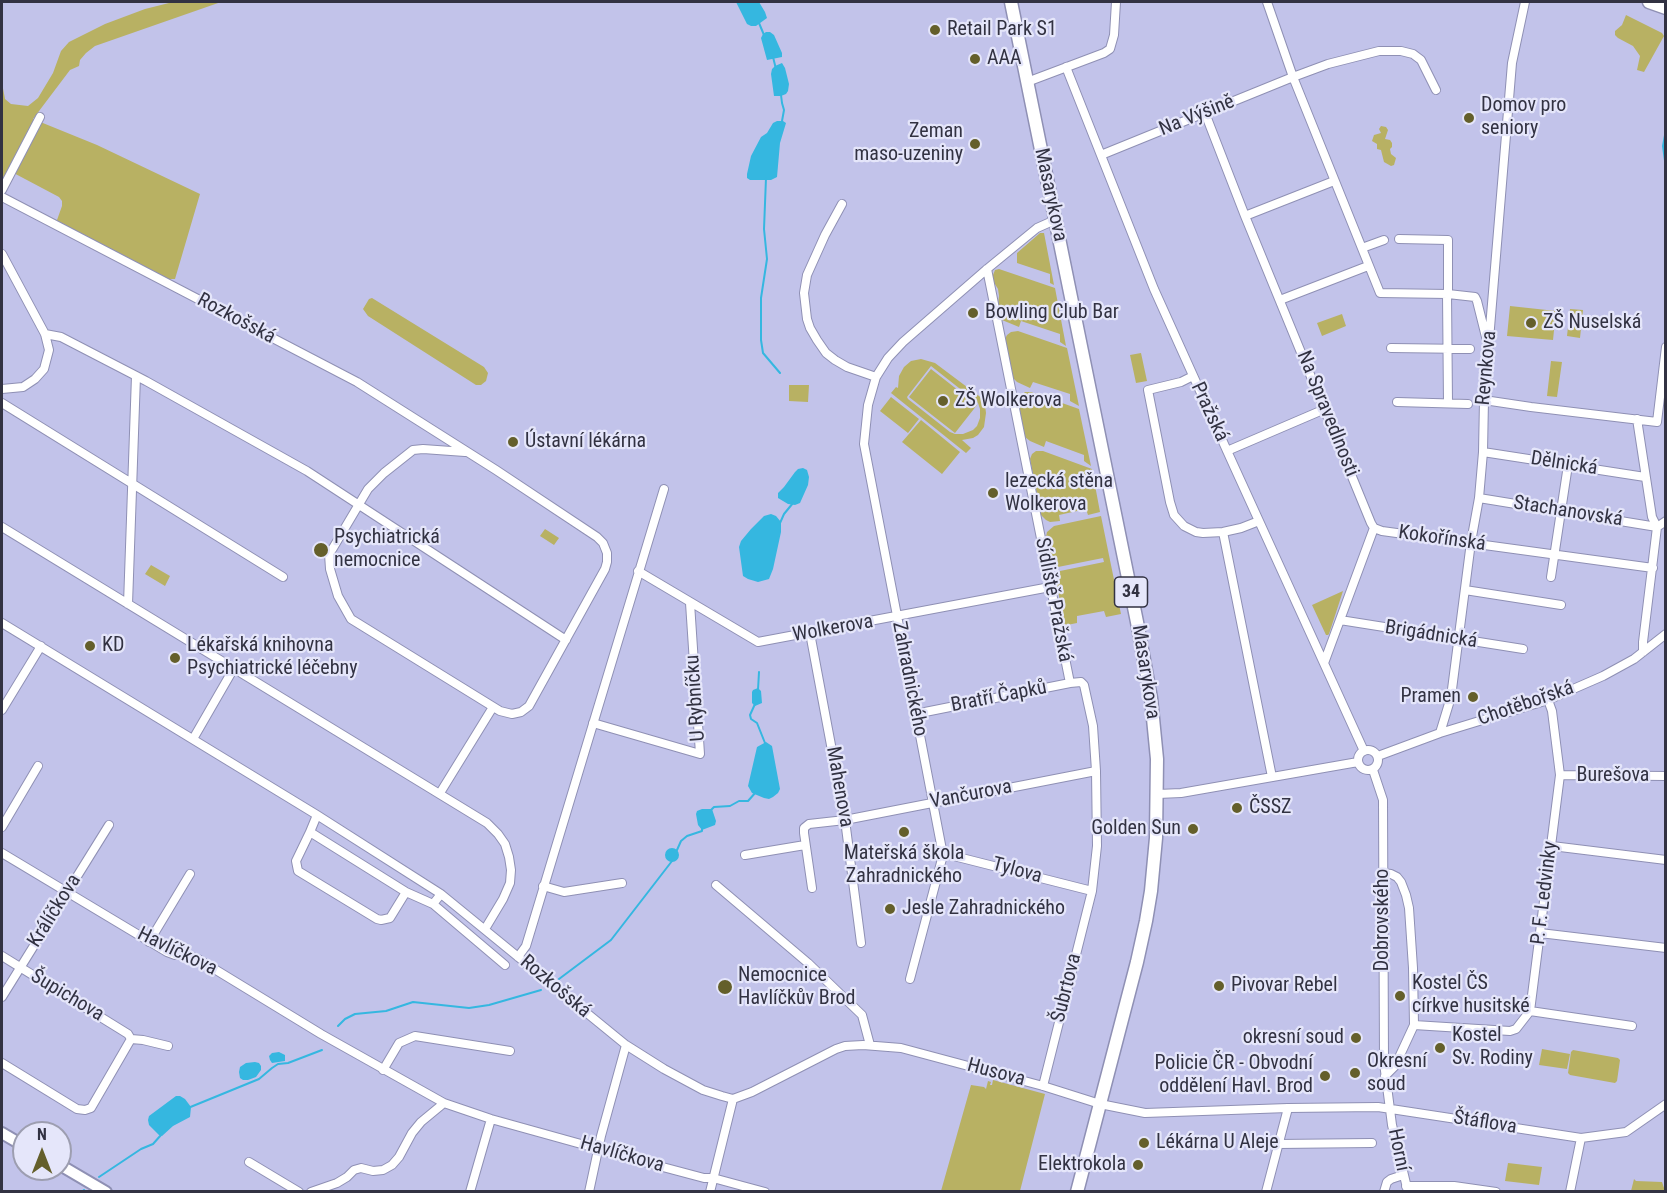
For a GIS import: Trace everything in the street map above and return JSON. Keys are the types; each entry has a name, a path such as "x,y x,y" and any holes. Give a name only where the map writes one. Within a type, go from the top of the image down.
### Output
{"main road":[{"name":"34","path":"1011,2 1027,82"},
{"path":"1649,2 1665,8"},
{"name":"Masarykova","path":"1027,82 1143,654 1157,759 1158,794 1154,858 1146,921 1077,1191"},
{"path":"72,1172 106,1191"}],"street":[{"path":"1027,82 1110,49 1113,41 1116,2"},
{"path":"1268,2 1293,77 1380,293 1448,294 1474,297 1477,301 1488,348"},
{"name":"Reynkova","path":"1440,733 1451,697 1479,498 1484,400 1512,63 1525,2"},
{"name":"Na Výšině","path":"1101,155 1293,77 1379,51 1394,50 1413,54 1421,60 1436,90"},
{"name":"Pražská","path":"1066,67 1154,289 1364,750"},
{"name":"Na Spravedlnosti","path":"1205,113 1245,216 1374,528"},
{"path":"2,190 40,117"},
{"path":"1245,216 1334,181"},
{"name":"Rozkošská","path":"2,197 357,382 597,537 603,543 607,557 605,569 529,706 521,712 512,714 493,707 351,619 338,596 330,569 329,554 368,489 384,473 413,450 465,452"},
{"path":"842,204 807,275 804,293 807,319 826,353 847,367 876,377"},
{"name":"Zahradnického","path":"910,979 942,852 864,444 868,405 876,377 888,358 903,342 926,320 1037,228 1056,220"},
{"path":"1362,249 1384,240"},
{"path":"1399,240 1448,240 1448,404"},
{"path":"2,255 45,333 49,350 44,369 35,379 23,387 2,390"},
{"path":"1280,300 1368,266"},
{"name":"Sídliště Pražská","path":"987,269 1070,683"},
{"path":"45,333 61,337 136,376 307,471 566,640"},
{"path":"1484,400 1532,408 1658,422 1665,347"},
{"path":"1391,348 1470,349"},
{"path":"128,603 136,376"},
{"path":"1193,376 1181,382 1148,390 1172,509 1184,526 1196,532 1223,532 1259,521"},
{"path":"1397,402 1468,404"},
{"path":"2,403 283,577"},
{"path":"1227,451 1325,409"},
{"path":"1637,419 1652,517 1657,527 1643,652"},
{"name":"Dělnická","path":"1483,452 1645,477"},
{"path":"1551,577 1568,465"},
{"path":"518,957 526,946 664,489"},
{"name":"Stachanovská","path":"1479,498 1657,527"},
{"path":"1657,527 1665,521"},
{"path":"2,527 487,823 501,839 509,856 511,870 510,883 503,899 485,929"},
{"name":"Kokořínská","path":"1324,663 1374,528 1382,531 1653,568"},
{"path":"1223,532 1272,777"},
{"path":"638,571 690,603"},
{"name":"Wolkerova","path":"690,603 758,642 1050,587"},
{"path":"1465,590 1561,605"},
{"name":"U Rybníčku","path":"593,723 700,754 690,603"},
{"name":"Brigádnická","path":"1340,620 1523,649"},
{"name":"Rozkošská","path":"2,622 317,815 441,894 626,1045"},
{"name":"Mahenova","path":"810,633 845,820 861,943"},
{"name":"Chotěbořská","path":"1378,756 1440,733 1548,700 1603,676 1634,659 1665,634"},
{"path":"2,710 41,646"},
{"path":"193,739 234,668"},
{"name":"Bratří Čapků","path":"915,714 1070,683 1083,683"},
{"name":"Sídliště Pražská","path":"1083,683 1093,726 1098,799 1097,846 1092,891"},
{"name":"P. F. Ledvinky","path":"1530,1011 1560,776 1552,711 1548,700"},
{"path":"440,794 493,707"},
{"path":"1364,750 1371,750 1378,756 1378,764 1373,770 1363,770 1358,762 1359,755 1364,750"},
{"path":"1158,794 1181,793 1358,762"},
{"path":"2,827 38,766"},
{"name":"Dobrovského","path":"1373,770 1383,800 1383,1044 1390,1108"},
{"name":"Vančurova","path":"805,844 804,828 809,824 845,820 1096,771"},
{"name":"Burešova","path":"1560,776 1665,776"},
{"path":"317,815 296,861 298,871 381,920 390,918 406,892"},
{"name":"Králíčkova","path":"2,997 109,825"},
{"path":"310,832 406,892 433,904 504,965"},
{"path":"745,855 805,844 812,888"},
{"path":"1552,846 1665,861"},
{"name":"Tylova","path":"942,852 1092,891"},
{"name":"Havlíčkova","path":"2,853 170,954 187,955 198,959 383,1070 444,1103 490,1119 610,1153 704,1178 714,1178 765,1191"},
{"path":"1383,873 1391,874 1401,882 1408,902 1414,1025 1395,1066 1385,1076"},
{"path":"149,942 190,874"},
{"path":"543,886 564,892 622,883"},
{"path":"716,885 796,953 862,1015 870,1045"},
{"name":"Šubrtova","path":"1043,1086 1092,891"},
{"path":"433,904 441,894"},
{"path":"1540,933 1665,948"},
{"name":"Šupichova","path":"2,956 128,1034 131,1039 168,1046"},
{"path":"1414,1025 1510,1031 1516,1029 1530,1011 1632,1026"},
{"path":"383,1070 399,1043 415,1036 510,1051"},
{"path":"2,1063 77,1109 85,1110 91,1108 131,1039"},
{"path":"589,1191 626,1045 703,1090 733,1099 710,1191"},
{"name":"Husova","path":"733,1099 752,1092 836,1049 870,1045 901,1048 1043,1086 1100,1104 1146,1113 1288,1108 1390,1108"},
{"path":"311,1191 337,1183 354,1170 361,1168 373,1171 382,1170 392,1165 421,1122 444,1103"},
{"name":"Štáflova","path":"1390,1108 1581,1138 1626,1132 1665,1104"},
{"path":"1266,1191 1288,1108"},
{"name":"Horní","path":"1390,1108 1407,1189"},
{"path":"470,1191 490,1119"},
{"path":"1570,1191 1581,1138"},
{"path":"1278,1144 1372,1143"},
{"path":"249,1162 299,1191"},
{"path":"1384,1191 1387,1182 1403,1175"},
{"path":"1407,1189 1454,1186 1496,1191"}],"shaded area":[{"path":"173,2 221,2 95,46 80,60 79,66 70,70 33,119 97,145 200,194 175,279 168,279 58,223 62,206 59,197 8,170 2,182 2,83 5,99 11,104 28,106 38,98 53,73 61,51 69,42 105,24 145,9"},
{"path":"1626,15 1664,36 1644,72 1637,70 1640,56 1633,46 1615,35 1615,31 1622,25"},
{"path":"1381,126 1388,130 1385,139 1392,143 1391,154 1396,158 1394,165 1391,166 1384,162 1381,150 1377,149 1377,144 1372,141 1374,135 1381,133 1379,129"},
{"path":"1040,233 1044,233 1054,285 1050,283 1050,274 1017,263 1017,253"},
{"path":"999,269 1055,288 1066,346 1060,342 1060,334 1021,321 1019,327 1002,320 998,304 998,289 993,281 995,270"},
{"path":"372,298 484,367 488,373 486,381 481,385 476,385 368,316 363,309"},
{"name":"ZŠ Nuselská","path":"1510,306 1556,311 1553,340 1507,336"},
{"name":"ZŠ Nuselská","path":"1570,309 1583,310 1580,338 1567,336"},
{"path":"1342,314 1346,326 1322,336 1317,323"},
{"path":"1018,331 1067,348 1079,406 1070,401 1070,394 1033,382 1030,388 1013,378 1005,339 1011,332"},
{"path":"1141,353 1147,381 1136,383 1130,355"},
{"path":"921,359 935,363 987,402 984,427 973,438 962,440 971,448 966,453 891,393 896,387 898,388 899,376 911,361","holes":["931,366 978,403 980,418 977,426 963,434 955,434 907,397"]},
{"name":"ZŠ Nuselská","path":"1551,361 1562,362 1557,397 1547,396"},
{"name":"ZŠ Wolkerova","path":"931,369 977,405 955,433 909,397"},
{"path":"789,385 809,385 808,402 789,401"},
{"path":"1025,392 1031,392 1079,409 1091,466 1084,461 1084,455 1046,441 1044,447 1025,437 1018,402 1020,396"},
{"name":"ZŠ Wolkerova","path":"891,397 919,419 908,433 880,411"},
{"name":"ZŠ Wolkerova","path":"921,420 960,452 942,474 902,442"},
{"path":"1036,451 1043,451 1092,469 1100,512 1088,515 1086,509 1059,515 1060,521 1046,520 1041,515 1030,459"},
{"path":"1101,516 1121,614 1106,617 1104,611 1077,616 1077,623 1067,625 1064,624 1055,574 1104,562 1103,558 1053,566 1046,537 1047,532 1054,526"},
{"path":"545,529 559,538 554,545 540,536"},
{"path":"151,565 170,576 165,586 145,574"},
{"path":"1343,591 1329,634 1326,635 1312,605"},
{"path":"1542,1049 1570,1054 1567,1069 1539,1065"},
{"path":"1573,1050 1618,1058 1620,1060 1617,1081 1615,1083 1570,1075 1568,1073"},
{"path":"993,1080 1045,1094 1020,1191 941,1191 971,1085 986,1089 988,1081 992,1085"},
{"path":"1508,1163 1542,1167 1539,1185 1505,1181"},
{"path":"1634,1179 1662,1182 1665,1191 1631,1191"}],"water":[{"path":"736,2 759,2 767,18 756,26 747,24"},
{"path":"766,32 774,35 782,57 767,60 761,38"},
{"path":"782,63 789,84 788,91 781,96 774,96 772,69"},
{"path":"777,121 786,123 780,143 777,177 771,180 750,180 747,174 751,156 761,137"},
{"path":"803,468 807,470 809,477 800,503 788,504 778,498 778,493 795,472"},
{"path":"771,514 781,522 781,532 769,579 758,582 743,576 739,547 751,529 764,516"},
{"path":"758,688 761,691 762,703 755,706 752,703 752,692"},
{"path":"766,742 772,746 780,789 769,799 752,793 748,786 757,747"},
{"path":"702,809 712,809 716,821 715,825 702,830 698,825 696,814"},
{"path":"672,848 677,850 679,855 677,860 672,862 667,860 665,855 667,850"},
{"path":"279,1052 285,1055 285,1061 272,1063 269,1056"},
{"path":"255,1062 261,1066 256,1077 248,1080 240,1078 240,1067 246,1063"},
{"path":"176,1096 185,1099 191,1107 190,1117 173,1126 162,1136 159,1135 149,1125 149,1116"}],"waterway":[{"path":"759,23 764,35"},
{"path":"773,57 776,69"},
{"path":"781,95 784,110 782,121"},
{"path":"1666,130 1663,146 1666,168"},
{"path":"766,178 764,229 767,259 761,298 761,340 763,353 780,373"},
{"path":"780,523 793,503"},
{"path":"758,690 759,672"},
{"path":"755,704 750,715 751,719 757,723 765,743"},
{"path":"711,810 714,807 748,801 756,792"},
{"path":"677,850 681,841 702,829"},
{"path":"559,979 611,940 672,861"},
{"path":"338,1026 355,1014 386,1011 413,1002 469,1008 489,1005 541,990"},
{"path":"188,1108 259,1079 278,1064 288,1063 322,1050"},
{"path":"99,1177 141,1149 153,1144 161,1135"}],"place":[{"name":"Retail Park S1","path":"935,30"},
{"name":"AAA","path":"975,59"},
{"name":"Domov pro seniory","path":"1469,118"},
{"name":"Zeman maso-uzeniny","path":"975,144"},
{"name":"Bowling Club Bar","path":"973,313"},
{"name":"ZŠ Nuselská","path":"1531,323"},
{"name":"ZŠ Wolkerova","path":"943,401"},
{"name":"Ústavní lékárna","path":"513,442"},
{"name":"lezecká stěna Wolkerova","path":"993,493"},
{"name":"Psychiatrická nemocnice","path":"321,550"},
{"name":"KD","path":"90,646"},
{"name":"Lékařská knihovna Psychiatrické léčebny","path":"175,658"},
{"name":"Pramen","path":"1473,697"},
{"name":"ČSSZ","path":"1237,808"},
{"name":"Golden Sun","path":"1193,829"},
{"name":"Mateřská škola Zahradnického","path":"904,832"},
{"name":"Jesle Zahradnického","path":"890,909"},
{"name":"Pivovar Rebel","path":"1219,986"},
{"name":"Nemocnice Havlíčkův Brod","path":"725,987"},
{"name":"Kostel ČS církve husitské","path":"1400,996"},
{"name":"okresní soud","path":"1356,1038"},
{"name":"Kostel Sv. Rodiny","path":"1440,1048"},
{"name":"Okresní soud","path":"1355,1073"},
{"name":"Policie ČR - Obvodní oddělení Havl. Brod","path":"1325,1076"},
{"name":"Lékárna U Aleje","path":"1144,1143"},
{"name":"Elektrokola","path":"1138,1165"}]}
